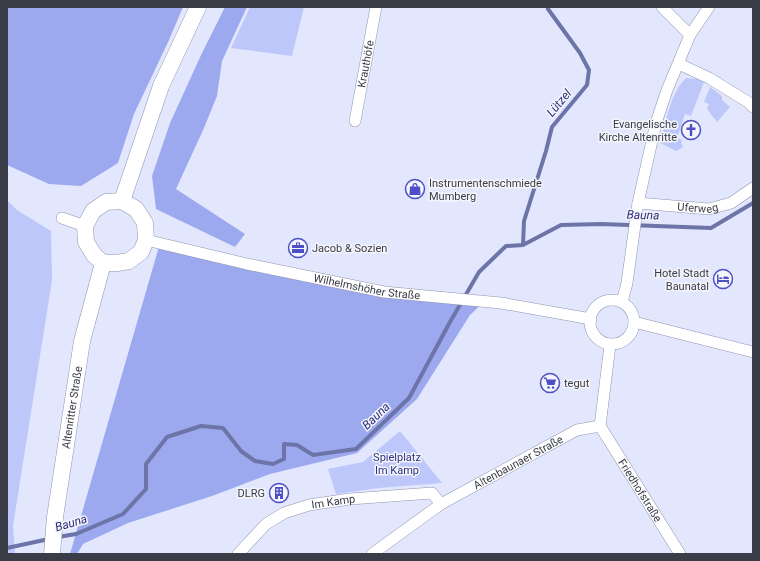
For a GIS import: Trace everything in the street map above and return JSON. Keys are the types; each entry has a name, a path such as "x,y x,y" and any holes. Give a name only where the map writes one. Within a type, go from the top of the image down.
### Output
{"main road":[{"path":"122,201 161,86 198,7"},
{"path":"122,201 136,209 145,223 146,240 140,252 129,261 117,264 103,263 94,255 86,242 85,226 93,211 106,202 122,201"},
{"name":"Altenritter Straße","path":"52,554 55,517 82,341 103,263"}],"street":[{"name":"Krauthöfe","path":"355,121 376,7"},
{"path":"662,7 690,35"},
{"path":"622,302 627,283 638,203 656,124 690,35 709,7"},
{"path":"679,64 709,78 748,102 753,107"},
{"name":"Uferweg","path":"638,203 709,209 731,203 753,188"},
{"path":"62,218 85,226"},
{"name":"Wilhelmshöher Straße","path":"146,240 247,264 384,292 485,301 591,319"},
{"path":"610,299 622,302 631,309 634,322 631,333 624,341 610,344 600,341 590,329 594,308 600,303 610,299"},
{"path":"634,322 753,352"},
{"path":"600,426 610,344"},
{"name":"Altenbaunaer Straße","path":"372,554 441,504 577,430 600,426"},
{"name":"Friedhofstraße","path":"600,426 680,554"},
{"name":"Im Kamp","path":"238,554 266,524 284,513 309,505 350,499 432,493 441,504"}],"green space":[{"path":"250,7 304,7 292,56 231,48"},
{"path":"686,78 697,79 704,82 691,116 685,114 677,138 682,140 681,143 683,147 676,151 660,143 672,100"},
{"path":"710,87 722,96 722,100 730,107 717,122 707,109 709,104 704,102"},
{"path":"7,200 17,210 51,231 52,280 13,526 15,554 7,554"},
{"name":"Spielplatz Im Kamp","path":"400,431 442,483 379,488 336,494 328,469 363,462"}],"shaded area":[{"path":"7,7 183,7 134,114 118,163 81,186 49,184 7,165"},
{"path":"225,7 247,7 222,61 217,96 176,189 245,234 235,247 156,209 152,176 170,123"},
{"path":"160,243 384,292 485,301 470,315 417,399 357,453 270,474 212,496 128,523 83,544 77,554 70,554"}],"waterway":[{"name":"Lützel","path":"523,245 524,221 552,127 587,85 589,70 580,53 548,7"},
{"name":"Bauna","path":"58,537 76,534 123,514 146,489 146,464 167,437 201,426 223,428 241,451 255,461 273,464 284,459 284,444 297,445 313,455 356,449 409,398 479,272 506,246 523,245 561,225 601,224 711,228 753,203"},
{"name":"Bauna","path":"7,548 49,539"}],"place":[{"name":"Evangelische Kirche Altenritte","path":"691,130"},
{"name":"Instrumentenschmiede Mumberg","path":"415,189"},
{"name":"Jacob & Sozien","path":"298,248"},
{"name":"Hotel Stadt Baunatal","path":"723,279"},
{"name":"tegut","path":"550,383"},
{"name":"DLRG","path":"279,493"}]}
